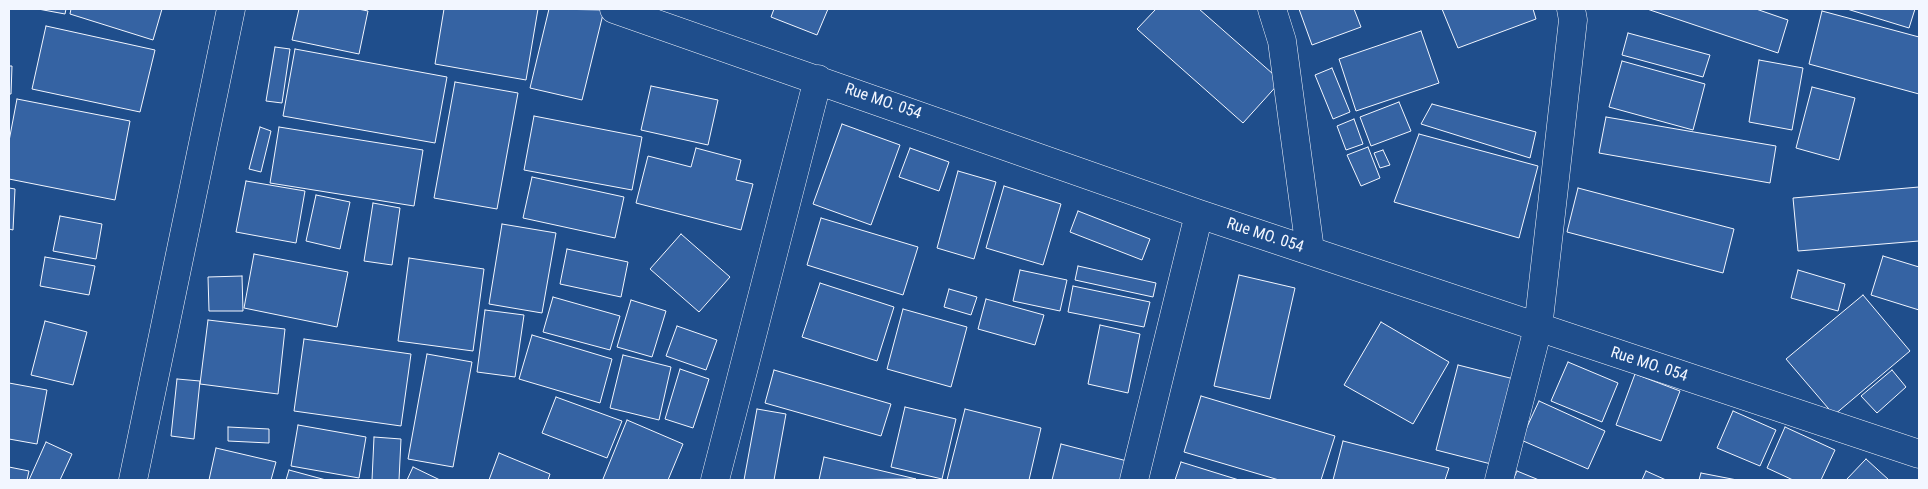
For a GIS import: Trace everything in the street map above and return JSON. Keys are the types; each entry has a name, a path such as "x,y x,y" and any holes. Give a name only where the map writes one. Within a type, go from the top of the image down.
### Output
{"street":[{"path":"133,480 231,9"},
{"name":"Rue MO. 054","path":"614,9 1199,214 1919,454"},
{"path":"1272,9 1282,41 1310,250"},
{"path":"1499,480 1538,328 1573,20 1572,9"},
{"path":"715,480 818,79"},
{"path":"1134,480 1199,214"}],"building":[{"path":"38,9 66,9 65,14"},
{"path":"71,9 162,9 153,40 70,14"},
{"path":"299,9 358,9 368,11 359,54 292,40"},
{"path":"444,9 538,9 526,80 435,64"},
{"path":"549,9 604,10 582,100 530,88"},
{"path":"774,9 828,9 817,35 771,17"},
{"path":"1156,9 1199,9 1281,81 1243,123 1137,29"},
{"path":"1299,9 1354,9 1361,27 1312,45"},
{"path":"1442,9 1533,9 1536,19 1458,48"},
{"path":"1647,9 1756,9 1788,20 1778,53"},
{"path":"1847,9 1915,9 1909,28"},
{"path":"1822,11 1919,37 1919,94 1809,64"},
{"path":"46,26 155,50 140,112 32,89"},
{"path":"1421,31 1439,83 1356,111 1339,59"},
{"path":"1628,33 1710,55 1703,77 1622,55"},
{"path":"275,47 290,49 282,103 266,101"},
{"path":"295,49 447,77 435,143 283,116"},
{"path":"1759,60 1803,68 1792,130 1749,122"},
{"path":"1622,61 1705,84 1693,130 1609,107"},
{"path":"9,66 12,66 11,94 9,94"},
{"path":"1332,68 1350,112 1333,119 1315,75"},
{"path":"455,82 518,93 497,209 434,198"},
{"path":"651,86 718,100 708,145 641,130"},
{"path":"1812,87 1855,98 1839,160 1796,148"},
{"path":"17,99 130,121 115,200 9,179 9,141"},
{"path":"1399,102 1411,131 1371,146 1360,117"},
{"path":"1432,104 1536,132 1530,158 1421,124"},
{"path":"534,116 642,137 632,190 524,170"},
{"path":"1606,117 1776,146 1770,183 1599,153"},
{"path":"1354,119 1363,144 1346,150 1337,126"},
{"path":"842,124 900,145 871,225 813,204"},
{"path":"260,127 271,131 261,172 249,169"},
{"path":"279,127 423,150 414,206 270,183"},
{"path":"1419,134 1538,166 1519,238 1394,202"},
{"path":"1368,147 1380,178 1361,186 1347,155"},
{"path":"696,148 741,160 736,180 753,184 741,230 636,203 648,156 691,167"},
{"path":"910,148 949,162 939,191 899,177"},
{"path":"1383,150 1390,165 1380,168 1374,153"},
{"path":"958,171 996,182 974,259 937,248"},
{"path":"532,177 624,197 615,238 523,218"},
{"path":"246,181 305,191 296,243 236,232"},
{"path":"1004,186 1061,204 1043,265 986,248"},
{"path":"1919,187 1919,241 1798,251 1793,198"},
{"path":"9,188 15,189 13,230 9,229"},
{"path":"1578,188 1734,229 1723,273 1567,232"},
{"path":"316,195 350,202 340,249 306,241"},
{"path":"373,203 400,208 392,265 364,261"},
{"path":"1078,211 1150,239 1142,260 1070,232"},
{"path":"60,216 102,224 96,259 53,251"},
{"path":"821,218 918,247 903,295 807,265"},
{"path":"502,224 556,233 542,313 489,304"},
{"path":"681,234 730,277 699,312 650,269"},
{"path":"567,249 628,262 621,297 560,284"},
{"path":"254,254 348,272 337,327 244,308"},
{"path":"1883,256 1919,267 1919,310 1871,295"},
{"path":"45,257 95,266 89,295 40,286"},
{"path":"409,258 484,269 473,351 398,341"},
{"path":"1078,266 1156,283 1153,297 1075,280"},
{"path":"1020,270 1067,280 1060,311 1013,301"},
{"path":"1798,270 1845,284 1838,311 1791,298"},
{"path":"1239,275 1295,288 1270,399 1214,386"},
{"path":"242,276 243,311 209,311 208,277"},
{"path":"820,283 894,307 877,361 802,337"},
{"path":"1073,286 1150,302 1144,327 1068,312"},
{"path":"949,289 977,297 971,315 944,307"},
{"path":"1863,295 1910,351 1834,415 1786,359"},
{"path":"553,297 620,316 610,350 543,332"},
{"path":"986,299 1044,315 1035,345 978,329"},
{"path":"631,300 666,311 652,357 617,347"},
{"path":"903,309 967,327 951,387 887,369"},
{"path":"485,310 524,315 515,377 477,372"},
{"path":"208,320 285,329 278,394 200,384"},
{"path":"45,321 87,332 73,385 31,375"},
{"path":"1381,322 1449,362 1413,424 1344,385"},
{"path":"1100,325 1140,334 1128,393 1088,384"},
{"path":"677,326 717,340 706,370 666,356"},
{"path":"532,335 612,359 600,403 519,379"},
{"path":"304,339 411,354 401,426 294,411"},
{"path":"427,354 472,362 453,467 408,459"},
{"path":"623,355 671,367 659,420 610,408"},
{"path":"1568,362 1618,383 1602,422 1551,401"},
{"path":"1458,365 1514,379 1491,464 1436,450"},
{"path":"680,369 709,379 693,428 665,419"},
{"path":"774,370 891,404 881,436 765,403"},
{"path":"1892,370 1906,387 1877,413 1861,396"},
{"path":"1635,374 1680,391 1661,441 1616,425"},
{"path":"177,379 200,381 194,439 171,436"},
{"path":"9,383 47,390 37,444 9,439"},
{"path":"1201,396 1335,436 1321,480 1279,480 1184,452"},
{"path":"556,397 622,421 607,458 542,433"},
{"path":"1539,401 1605,431 1588,469 1521,440"},
{"path":"905,407 956,419 942,479 891,467"},
{"path":"757,409 786,414 774,480 744,480"},
{"path":"965,409 1041,428 1029,480 947,480"},
{"path":"1733,411 1776,430 1760,466 1717,448"},
{"path":"627,420 683,444 668,480 603,479"},
{"path":"298,425 366,437 359,478 291,466"},
{"path":"228,427 269,429 269,443 228,441"},
{"path":"1785,427 1835,450 1821,480 1793,480 1767,468"},
{"path":"374,437 401,439 399,480 372,480"},
{"path":"1343,441 1449,468 1445,480 1333,480"},
{"path":"46,442 72,454 60,480 29,480"},
{"path":"1061,444 1131,462 1126,480 1052,480"},
{"path":"216,448 276,462 271,480 209,480"},
{"path":"499,453 550,474 548,480 489,480"},
{"path":"824,457 916,479 819,480"},
{"path":"1866,459 1889,480 1846,480"},
{"path":"1181,462 1239,480 1175,480"},
{"path":"9,467 29,471 27,480 9,480"},
{"path":"413,467 440,480 407,480"},
{"path":"289,470 326,480 286,480"},
{"path":"1517,471 1539,480 1513,480"},
{"path":"1646,471 1666,480 1642,480"},
{"path":"1701,473 1737,480 1699,480"}]}
